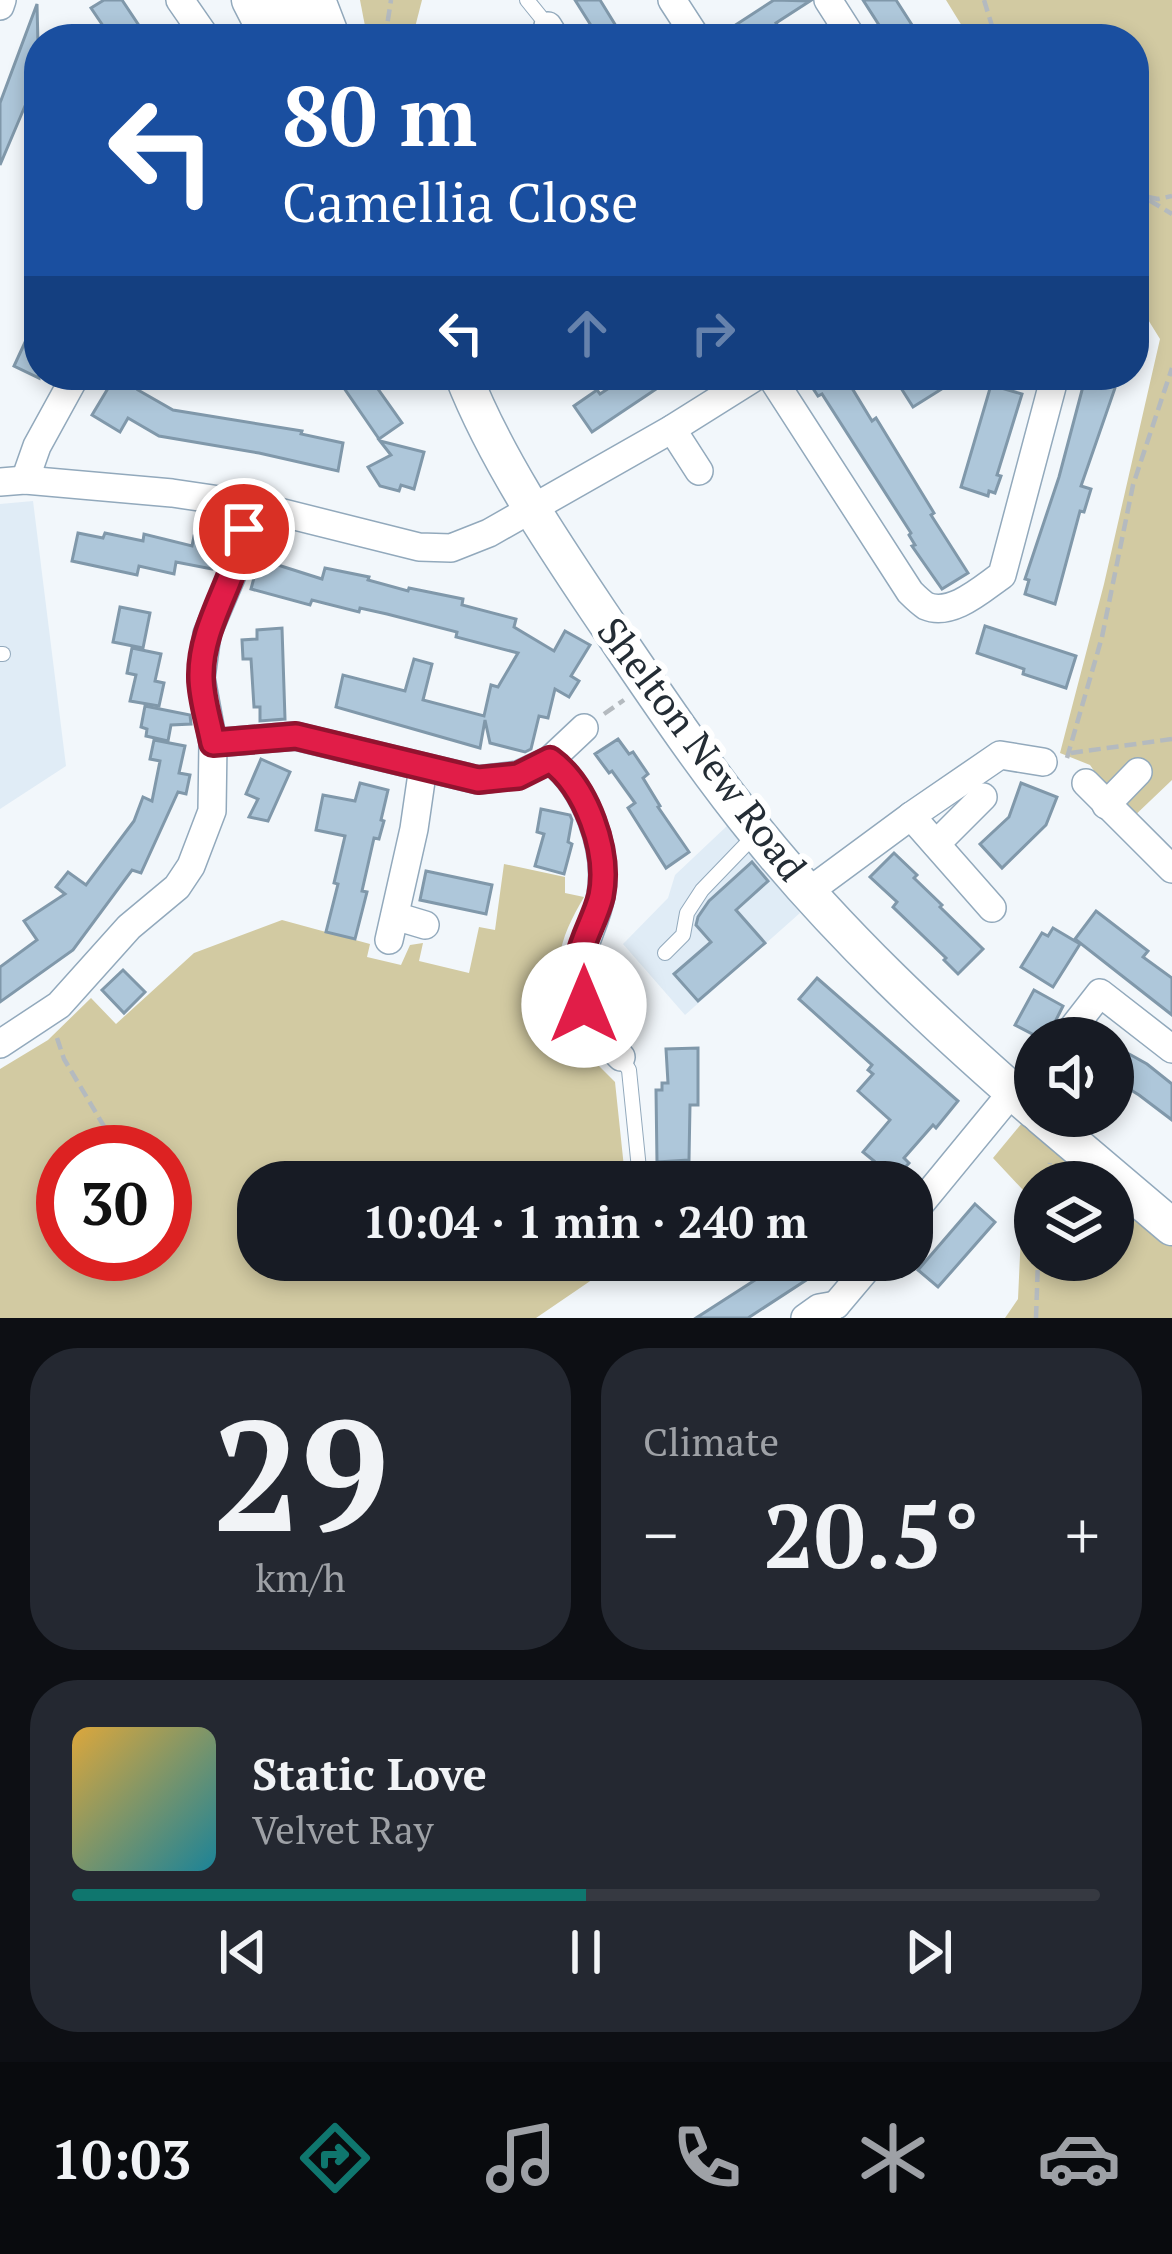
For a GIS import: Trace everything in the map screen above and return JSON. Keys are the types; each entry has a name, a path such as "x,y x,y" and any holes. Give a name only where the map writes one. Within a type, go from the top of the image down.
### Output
{"main road":[{"name":"Shelton New Road","path":"467,390 532,508 647,684 757,833 913,1000 1014,1085"},
{"name":"Shelton New Road","path":"1072,1137 1172,1227"}],"street":[{"path":"12,481 68,390"},
{"path":"12,481 248,504 418,547 451,548 472,542 734,390"},
{"path":"780,390 910,592 925,605 939,608 956,605 1003,575 1051,390"},
{"path":"672,429 699,471"},
{"path":"0,1044 59,1006 128,927 177,887 191,866 212,811 213,743 200,677 207,634 241,554 248,504"},
{"path":"213,743 296,736 478,780 518,776 550,760 584,728"},
{"path":"808,892 1008,749 1065,767 1172,869"},
{"path":"550,760 566,772 592,818 602,894 578,962 584,1005 593,1026 621,1057"},
{"path":"423,767 392,928 425,925"},
{"path":"1106,805 1138,772"},
{"path":"936,844 983,797"},
{"path":"911,816 992,908"},
{"path":"1078,1017 1095,989 1131,1017"},
{"path":"1134,1019 1172,1049"},
{"path":"566,1042 593,1026"},
{"path":"933,1193 1014,1113"},
{"path":"805,1318 819,1308 847,1304"}],"lane":[{"path":"527,0 545,24"},
{"path":"665,953 683,935 687,913 702,890 757,833"},
{"path":"621,1057 629,1070 638,1161"}],"path":[{"path":"1065,767 1102,637 1133,485 1172,368"},
{"path":"584,728 647,684"},
{"path":"1065,767 1172,739"},
{"path":"48,1012 64,1059 103,1125"},
{"path":"1036,1318 1037,1281"}],"shaded area":[{"path":"360,0 422,0 416,24 365,24"},
{"path":"946,0 1172,0 1172,780 1129,821 1090,765 1060,753 1160,339 1149,321 1149,24 961,24"},
{"path":"33,501 66,766 0,809 0,504"},
{"path":"728,825 800,913 685,1015 623,944 668,898 675,875"},
{"path":"504,864 565,877 565,893 584,897 560,952 563,1011 551,1035 565,1061 583,1056 615,1082 623,1161 237,1161 237,1281 590,1281 536,1318 0,1318 0,1069 48,1040 91,998 116,1024 194,953 282,920 370,944 367,957 401,965 410,945 423,943 419,961 469,973 479,927 495,930"},
{"path":"1014,1133 1014,1137 1038,1137 1066,1161 1014,1161 1014,1180 993,1158"},
{"path":"1134,1216 1172,1246 1172,1318 1005,1318 1018,1299 1019,1281 1134,1281"}],"building":[{"path":"104,0 122,0 138,24 102,24 91,8"},
{"path":"575,0 600,0 615,24 590,24"},
{"path":"774,0 810,1 777,24 737,24"},
{"path":"863,0 896,0 911,24 878,24"},
{"path":"24,39 24,108 0,165 0,103"},
{"path":"24,344 24,371 14,366"},
{"path":"107,390 138,390 173,410 302,431 343,443 338,471 159,436 128,418 120,432 92,415"},
{"path":"345,390 379,390 402,423 379,439"},
{"path":"597,390 600,394 655,390 592,432 574,406"},
{"path":"814,390 853,390 872,421 876,418 968,573 942,589 822,394"},
{"path":"902,390 940,390 913,407"},
{"path":"990,390 1022,394 995,493 989,491 988,496 961,487"},
{"path":"1082,390 1114,390 1081,486 1091,489 1084,512 1080,511 1055,604 1025,594 1029,580 1025,579"},
{"path":"380,441 424,452 414,489 380,486 368,467 391,455"},
{"path":"78,533 143,541 144,534 192,546 194,536 218,541 212,569 176,562 174,574 139,566 137,575 72,561"},
{"path":"259,559 322,579 325,568 408,591 463,599 462,605 516,619 514,627 554,651 565,631 590,645 571,676 579,681 569,697 555,689 548,718 539,716 531,749 525,752 490,743 485,720 480,748 336,707 343,675 405,691 414,659 432,664 423,700 484,716 491,685 498,687 518,653 387,614 312,600 310,605 251,589"},
{"path":"120,607 150,613 143,648 113,642"},
{"path":"985,626 1076,656 1066,688 977,653"},
{"path":"282,628 285,719 260,721 260,707 254,707 251,659 243,659 242,640 257,639 257,630"},
{"path":"132,648 161,654 155,681 164,683 159,706 130,701 136,675 127,673"},
{"path":"145,706 190,715 191,724 171,725 168,741 146,736 147,729 141,727"},
{"path":"618,739 648,774 643,778 658,807 689,852 666,868 628,808 635,803 595,754"},
{"path":"154,740 185,746 179,773 190,775 186,794 178,792 141,873 132,870 73,950 0,1002 0,967 37,940 24,921 65,894 56,887 68,872 86,885 134,821 143,797 152,801 160,761 150,759"},
{"path":"261,759 290,772 268,821 249,817 258,799 246,794"},
{"path":"360,783 388,790 355,939 326,932 345,836 316,830 323,795 355,801"},
{"path":"1021,783 1057,797 1046,825 1002,868 980,844 1009,817"},
{"path":"541,809 570,815 572,820 564,874 535,866 544,834 537,832"},
{"path":"894,853 983,949 958,974 870,877"},
{"path":"752,862 768,881 736,910 765,943 698,1001 674,974 711,942 696,925 709,901"},
{"path":"426,871 492,885 486,914 420,900"},
{"path":"1096,911 1148,951 1143,957 1172,978 1172,1015 1075,939"},
{"path":"1053,928 1080,944 1053,987 1021,967 1042,933 1048,936"},
{"path":"123,970 145,992 124,1013 102,990"},
{"path":"817,978 958,1101 904,1158 907,1161 874,1161 863,1152 890,1120 858,1091 873,1074 868,1070 872,1065 799,999"},
{"path":"1034,990 1063,1006 1058,1017 1019,1017"},
{"path":"698,1048 698,1105 690,1105 689,1160 657,1161 656,1090 668,1083 666,1049"},
{"path":"1134,1057 1172,1084 1172,1120 1134,1092"},
{"path":"975,1204 995,1222 938,1287 931,1281 933,1253"},
{"path":"753,1281 805,1281 748,1318 696,1318"}],"route":[{"path":"244,529 241,554 207,634 200,677 213,743 296,736 478,780 518,776 550,760 566,772 592,818 601,867 602,894 578,962 584,1005"}]}
